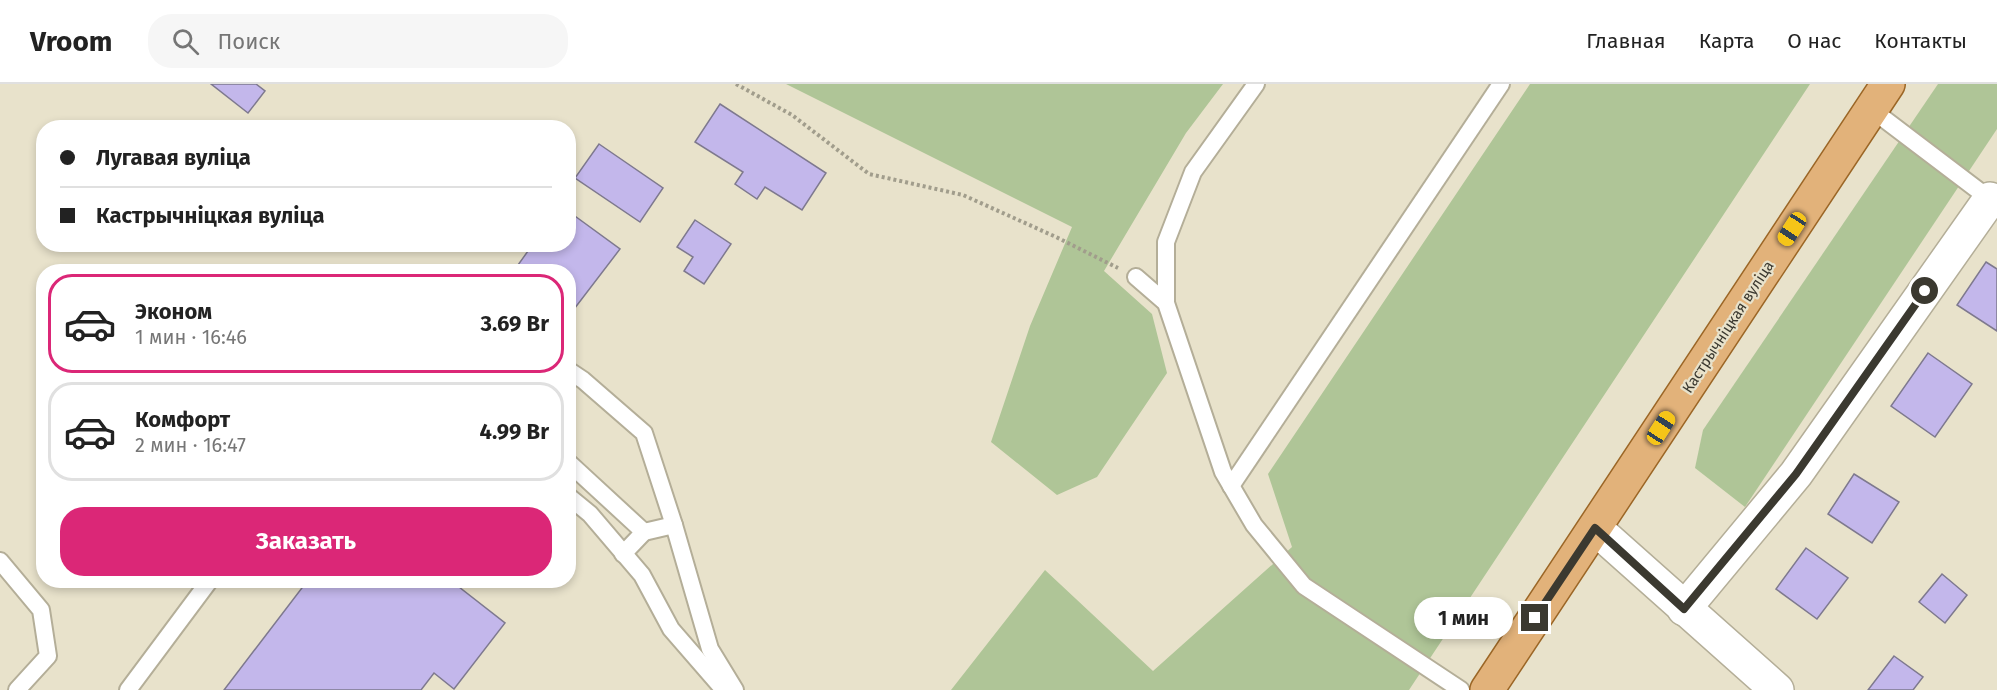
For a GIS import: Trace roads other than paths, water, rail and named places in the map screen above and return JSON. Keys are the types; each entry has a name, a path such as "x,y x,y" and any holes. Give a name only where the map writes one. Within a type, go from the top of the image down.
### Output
{"main road":[{"name":"Кастрычніцкая вуліца","path":"1487,690 1879,97"}],"street":[{"path":"1684,609 1796,474 1993,202"},
{"path":"1595,528 1777,690"}],"lane":[{"path":"1256,84 1193,172 1166,242 1166,303 1208,432 1223,472 1254,525 1304,586 1461,690"},
{"path":"1231,486 1501,84"},
{"path":"1879,97 1993,202"},
{"path":"1136,277 1166,303"},
{"path":"576,375 644,433 674,525 710,649 735,690"},
{"path":"576,469 644,532"},
{"path":"576,503 590,514 642,575 671,629 724,690"},
{"path":"623,554 644,532 674,525"},
{"path":"0,561 40,610 48,656 17,690"},
{"path":"128,690 204,588"}]}
